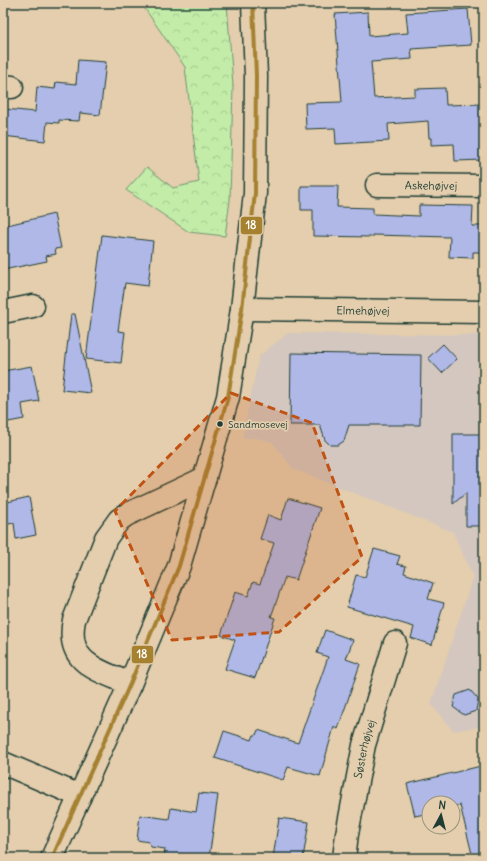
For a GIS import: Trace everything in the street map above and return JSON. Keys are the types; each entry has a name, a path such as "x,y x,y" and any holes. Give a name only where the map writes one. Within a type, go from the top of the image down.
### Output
{"street":[{"path":"52,858 130,684 179,566 228,397 242,309 254,193 256,76 253,3"},
{"name":"Askehøjvej","path":"377,184 484,186"},
{"path":"3,312 33,306"},
{"name":"Elmehøjvej","path":"242,309 484,312"},
{"path":"130,684 88,666 79,656 73,644 71,632 74,620 106,538 119,520 126,515 205,478"},
{"name":"Søsterhøjvej","path":"344,858 364,744 395,643"},
{"path":"3,763 80,796"}],"highlighted area":[{"path":"231,393 312,423 362,557 279,632 172,640 115,511"}],"shaded area":[{"path":"288,333 484,335 484,726 453,731 431,704 473,577 453,532 293,469 272,442 256,438 242,438 259,356"}],"green space":[{"path":"141,3 227,3 233,86 230,200 225,236 189,232 126,190 147,167 173,188 199,182 185,67"}],"building":[{"path":"468,9 471,45 411,49 412,59 371,62 374,98 415,96 415,89 445,88 446,105 483,104 483,160 455,161 454,144 431,145 428,121 388,124 389,141 336,144 335,128 306,129 305,103 342,102 335,14 368,12 369,36 408,33 406,13"},
{"path":"78,60 106,62 100,115 80,113 79,121 59,120 59,123 47,122 45,141 3,136 5,109 35,112 37,87 55,89 56,82 76,84"},
{"path":"301,186 338,186 337,207 373,208 373,214 419,216 419,205 473,206 472,226 484,226 484,252 473,252 473,258 449,257 450,237 373,235 373,237 313,236 313,210 301,210"},
{"path":"54,214 61,248 55,249 56,254 46,256 47,261 3,270 3,226"},
{"path":"102,235 153,241 148,286 125,283 118,331 125,332 121,363 86,359"},
{"path":"71,314 75,314 91,393 62,390"},
{"path":"443,344 457,359 442,373 428,358"},
{"path":"291,353 421,355 420,425 349,425 344,441 338,445 330,445 325,440 320,425 290,425"},
{"path":"32,366 39,401 22,404 24,419 3,423 3,371"},
{"path":"453,434 484,434 484,526 466,526 466,493 453,504"},
{"path":"29,497 36,535 16,539 14,523 3,525 3,503"},
{"path":"288,498 320,508 296,580 285,577 271,617 275,618 255,678 225,669 235,640 221,635 235,592 248,596 253,582 260,584 274,543 260,539 268,515 281,520"},
{"path":"374,549 400,556 397,564 406,566 404,573 433,583 428,599 444,603 432,645 411,638 414,627 347,607 356,575 365,577"},
{"path":"325,630 353,640 346,659 360,664 338,729 334,727 320,776 288,767 283,780 215,758 224,731 252,740 258,730 298,743 328,657 317,653"},
{"path":"470,690 478,699 476,711 464,715 453,707 456,695"},
{"path":"481,766 484,778 484,858 473,858 461,809 461,795 421,795 421,815 415,816 407,784"},
{"path":"199,793 218,795 209,858 164,858 165,849 151,847 149,842 137,840 140,815 169,819 171,808 196,812"},
{"path":"279,818 309,822 303,858 273,858"}],"transit line":[{"name":"18","path":"52,858 130,684 179,566 228,397 242,309 255,193 256,76 253,3"}],"place":[{"name":"Sandmosevej","path":"220,424"}]}
